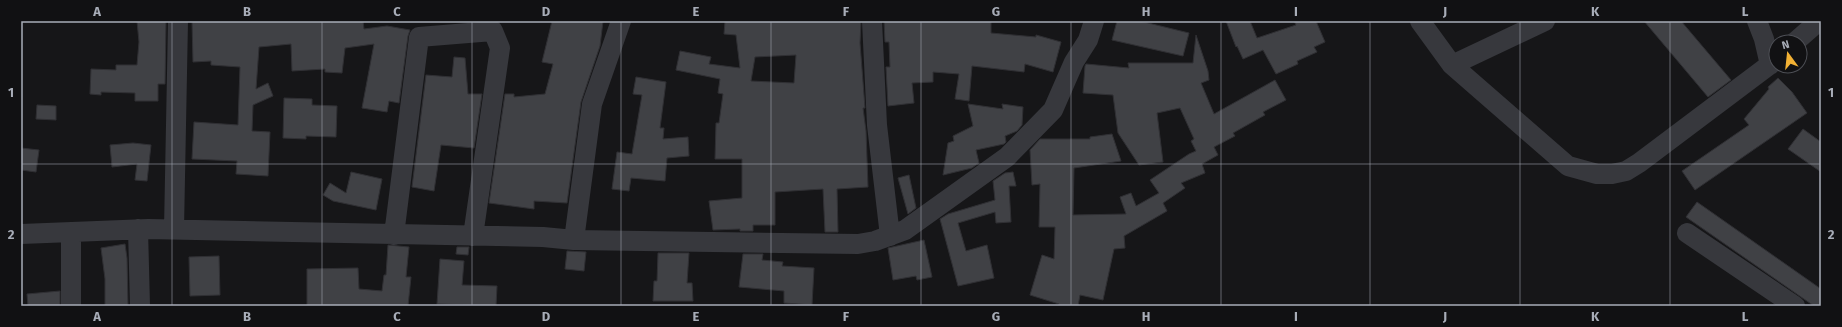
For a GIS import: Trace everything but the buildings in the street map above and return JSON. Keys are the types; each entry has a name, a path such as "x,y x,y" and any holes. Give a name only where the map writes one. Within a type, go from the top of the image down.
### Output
{"street":[{"path":"174,229 178,21"},
{"path":"574,240 592,104 622,21"},
{"path":"872,21 877,125 890,236"},
{"path":"21,234 174,229 394,235 543,237 574,240 858,244 875,241 905,230 1007,157 1053,110 1074,62 1088,40 1094,21"},
{"path":"1420,21 1452,65 1568,166 1598,174 1612,174 1626,171 1639,163 1768,66"},
{"path":"1452,65 1545,21"},
{"path":"1757,21 1768,49"},
{"path":"1804,34 1819,21"},
{"path":"394,235 419,37 493,31 500,48 473,236"},
{"path":"138,229 140,306"},
{"path":"71,232 71,306"},
{"path":"1687,233 1795,306"}]}
